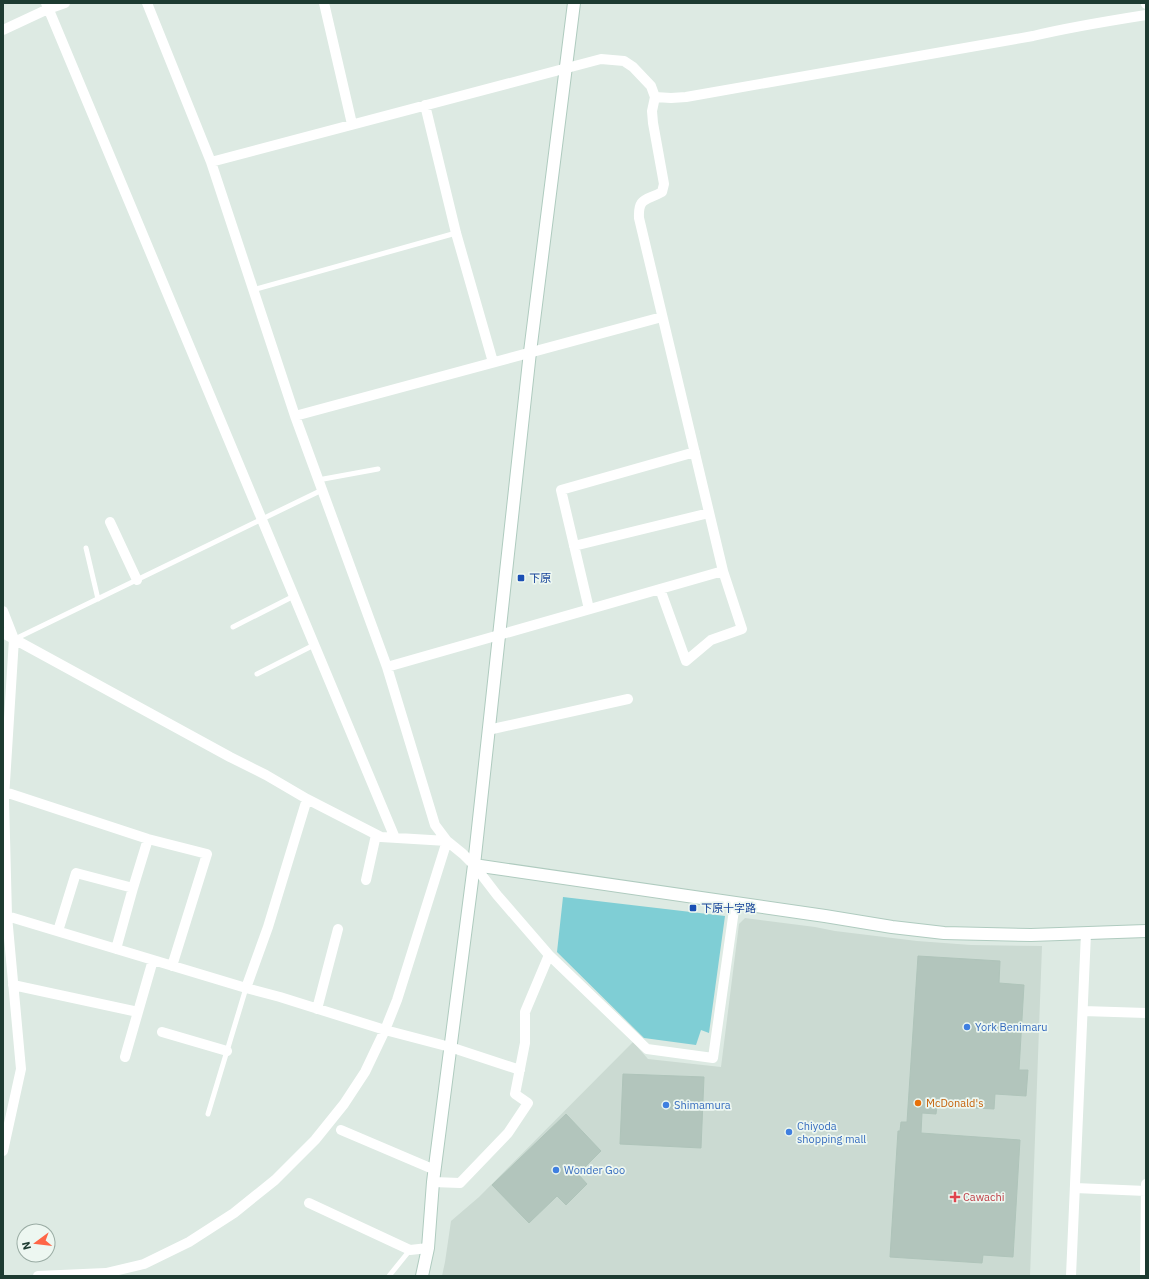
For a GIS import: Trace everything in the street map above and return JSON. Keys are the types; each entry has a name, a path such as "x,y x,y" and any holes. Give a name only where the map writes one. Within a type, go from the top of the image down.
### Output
{"street":[{"path":"3,30 47,6 65,3"},
{"path":"148,3 211,162 295,416 387,667 435,825 447,842 463,854 474,865 497,895 549,956 646,1048 712,1058 735,903"},
{"path":"324,3 352,124"},
{"path":"422,1276 428,1248 433,1182 474,865 530,352 574,3"},
{"path":"47,6 395,838"},
{"path":"656,97 686,97 1033,36 1066,28 1146,15"},
{"path":"211,162 601,59 624,61 633,67 651,86 656,97 652,111 652,123 664,184 662,192 643,200 638,208 639,218 723,571 742,629 711,640 686,661 660,589"},
{"path":"425,105 456,233 493,362"},
{"path":"295,416 662,317"},
{"path":"589,609 561,490 695,452"},
{"path":"574,546 709,513"},
{"path":"110,522 137,580"},
{"path":"387,667 723,571"},
{"path":"3,611 14,639 4,792 7,916 21,1069 3,1151"},
{"path":"3,633 230,757 266,775 307,799 376,835 381,837 447,842"},
{"path":"488,730 628,699"},
{"path":"4,792 148,839 207,854 172,966"},
{"path":"246,988 268,927 307,799"},
{"path":"366,880 376,835"},
{"path":"116,949 132,888 148,839"},
{"path":"38,1276 106,1273 144,1264 188,1242 234,1213 275,1180 315,1140 339,1110 365,1072 385,1030 397,1000 447,842"},
{"path":"474,865 735,903 892,928 944,933 1031,934 1146,931"},
{"path":"58,931 76,873 132,888"},
{"path":"7,916 280,997 385,1030 450,1047 520,1070"},
{"path":"317,1009 338,929"},
{"path":"1071,1276 1086,932"},
{"path":"433,1182 460,1183 508,1134 528,1103 515,1094 524,1043 525,1012 549,956"},
{"path":"125,1057 153,960"},
{"path":"13,985 138,1012"},
{"path":"1083,1011 1146,1013"},
{"path":"162,1032 227,1051"},
{"path":"341,1130 435,1170"},
{"path":"1145,1276 1146,1184"},
{"path":"1075,1188 1146,1191"},
{"path":"309,1203 410,1250 428,1248"}],"lane":[{"path":"253,290 456,233"},
{"path":"14,639 262,519 320,485 378,469"},
{"path":"86,548 98,599"},
{"path":"233,627 294,596"},
{"path":"257,674 314,645"},
{"path":"208,1114 246,988"},
{"path":"389,1276 410,1250"}],"shaded area":[{"name":"Chiyoda shopping mall","path":"745,918 917,941 971,945 1042,946 1030,1276 442,1276 451,1221 479,1197 633,1042 648,1059 721,1067 739,924"}],"water":[{"path":"563,897 725,916 709,1033 701,1030 696,1045 644,1038 557,952"}],"building":[{"path":"918,956 1000,961 999,983 1024,985 1019,1070 1028,1070 1026,1096 995,1094 994,1109 937,1106 936,1114 922,1113 921,1133 1020,1140 1013,1257 983,1255 982,1263 890,1257 898,1131 900,1131 901,1122 907,1122"},
{"path":"623,1074 704,1077 701,1148 620,1144"},
{"path":"566,1114 601,1151 578,1174 587,1184 566,1205 557,1196 529,1223 492,1185"}],"place":[{"name":"下原","path":"521,578"},
{"name":"下原十字路","path":"693,908"},
{"name":"York Benimaru","path":"967,1027"},
{"name":"McDonald's","path":"918,1103"},
{"name":"Shimamura","path":"666,1105"},
{"name":"Chiyoda shopping mall","path":"789,1132"},
{"name":"Wonder Goo","path":"556,1170"},
{"name":"Cawachi","path":"955,1197"}]}
